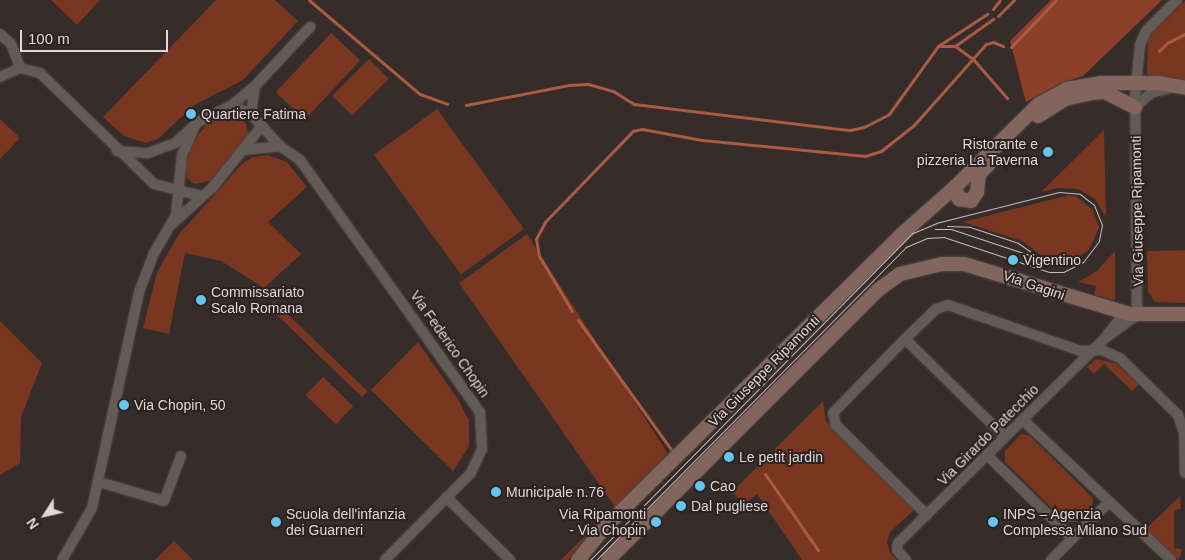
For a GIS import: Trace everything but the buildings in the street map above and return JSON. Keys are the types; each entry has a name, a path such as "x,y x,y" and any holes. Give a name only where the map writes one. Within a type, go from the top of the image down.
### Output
{"street":[{"name":"Via Giuseppe Ripamonti","path":"1131,314 1135,106 1142,35 1177,0"},
{"path":"118,151 146,154 175,144 196,124 231,106 255,86 310,27"},
{"path":"0,34 11,44 20,68"},
{"path":"0,77 20,68 41,75 154,184 177,192 200,196"},
{"name":"Via Giuseppe Ripamonti","path":"578,560 605,527 902,234 955,187 1030,112 1056,93 1100,83 1158,83 1170,88"},
{"path":"231,106 251,114 255,86"},
{"name":"Via Giuseppe Ripamonti","path":"1135,106 1151,93 1170,88 1185,88"},
{"path":"955,187 959,199 971,201 975,198 979,174 1035,118 1065,100 1105,92 1135,106"},
{"name":"Via Federico Chopin","path":"251,114 280,146 293,154 307,168 478,407 483,428 481,453 471,473 385,560"},
{"path":"62,560 92,508 143,279 176,215 182,155 196,124"},
{"path":"171,225 200,196 212,188 261,127"},
{"path":"244,150 280,146"},
{"path":"179,181 188,194"},
{"name":"Via Gagini","path":"886,283 900,274 924,268 964,264 1131,314 1185,314"},
{"name":"Via Giuseppe Ripamonti","path":"608,560 650,515 886,283"},
{"path":"926,515 833,419 836,408 936,309 948,304 1091,352 1102,350 1121,359 1176,412 1184,432 1185,472"},
{"name":"Via Girardo Patecchio","path":"903,556 898,543 1131,314"},
{"path":"905,339 1005,437"},
{"path":"1023,420 1171,560"},
{"path":"987,455 1072,538"},
{"path":"106,484 164,501 181,456"},
{"path":"446,497 510,560"},
{"path":"1051,560 1109,502"}],"shaded area":[{"path":"51,0 100,0 77,25"},
{"path":"216,0 275,0 298,21 243,80 194,105 158,139 146,143 124,136 103,117"},
{"path":"1051,0 1162,0 1083,76 1061,83 1026,102 1010,41"},
{"path":"1185,1 1185,80 1153,80 1147,73 1148,37"},
{"path":"331,33 360,60 305,120 276,92"},
{"path":"369,59 389,79 352,116 332,96"},
{"path":"437,109 524,229 461,275 374,155"},
{"path":"224,116 245,122 249,134 210,181 194,184 187,178 185,169 190,146 206,125"},
{"path":"0,119 20,138 0,159"},
{"path":"1104,130 1106,217 1095,199 1078,189 1058,188 1041,192"},
{"path":"268,155 287,162 307,187 268,222 301,254 264,288 221,261 185,253 169,334 143,328 157,272 179,234 243,163 253,157"},
{"path":"1069,195 1077,197 1093,210 1099,228 1089,250 1071,261 1058,262 1042,256 1022,241 963,222"},
{"path":"527,234 668,454 615,507 459,283"},
{"path":"1185,250 1185,303 1155,302 1148,291 1147,251"},
{"path":"1115,251 1115,300 1094,295 1096,286 1078,282 1097,271"},
{"path":"274,301 368,391 362,397 268,307"},
{"path":"0,321 42,363 21,417 20,463 0,475"},
{"path":"418,342 459,401 469,421 469,446 453,471 371,390"},
{"path":"1096,359 1115,363 1140,383 1132,391 1104,364 1094,374 1087,367"},
{"path":"323,377 353,406 336,424 306,395"},
{"path":"823,401 826,421 915,509 890,532 887,542 890,552 897,560 802,560 757,494 744,504 732,492"},
{"path":"1021,434 1029,435 1093,498 1092,507 1078,522 1066,522 1005,462 1005,451"},
{"path":"1180,496 1181,509 1174,510 1174,548 1182,549 1179,560 1146,529"},
{"path":"601,519 568,560 561,560"},
{"path":"174,541 193,560 155,560"}],"waterway":[{"path":"309,0 420,94 447,104"},
{"path":"993,9 1000,0"},
{"path":"998,16 1014,0"},
{"path":"1011,47 1056,0"},
{"path":"466,105 569,85 588,84 613,91 634,104 850,130 864,127 889,114 938,46 987,14"},
{"path":"938,46 955,46 993,19"},
{"path":"1159,51 1167,43 1185,34"},
{"path":"572,311 539,256 536,239 545,222 633,131 642,129 702,140 865,156 881,151 914,125 986,44 993,42 1003,46"},
{"path":"955,46 973,59 1007,98"},
{"path":"578,320 672,451"},
{"path":"765,474 818,550"}],"tram line":[{"path":"590,560 913,233 936,223 1059,192 1080,194 1094,205 1102,225 1099,241 1083,262 1063,272 1049,272 944,237 927,238 906,247 596,560"},
{"path":"947,226 970,227 1018,243 1031,252"},
{"path":"935,229 951,229 1056,264 1076,262"}],"place":[{"name":"Quartiere Fatima","path":"191,114"},
{"name":"Ristorante e pizzeria La Taverna","path":"1048,152"},
{"name":"Vigentino","path":"1013,260"},
{"name":"Commissariato Scalo Romana","path":"201,300"},
{"name":"Via Chopin, 50","path":"124,405"},
{"name":"Le petit jardin","path":"729,457"},
{"name":"Cao","path":"700,486"},
{"name":"Municipale n.76","path":"496,492"},
{"name":"Dal pugliese","path":"681,506"},
{"name":"Scuola dell'infanzia dei Guarneri","path":"276,522"},
{"name":"Via Ripamonti - Via Chopin","path":"656,522"},
{"name":"INPS – Agenzia Complessa Milano Sud","path":"993,522"}]}
